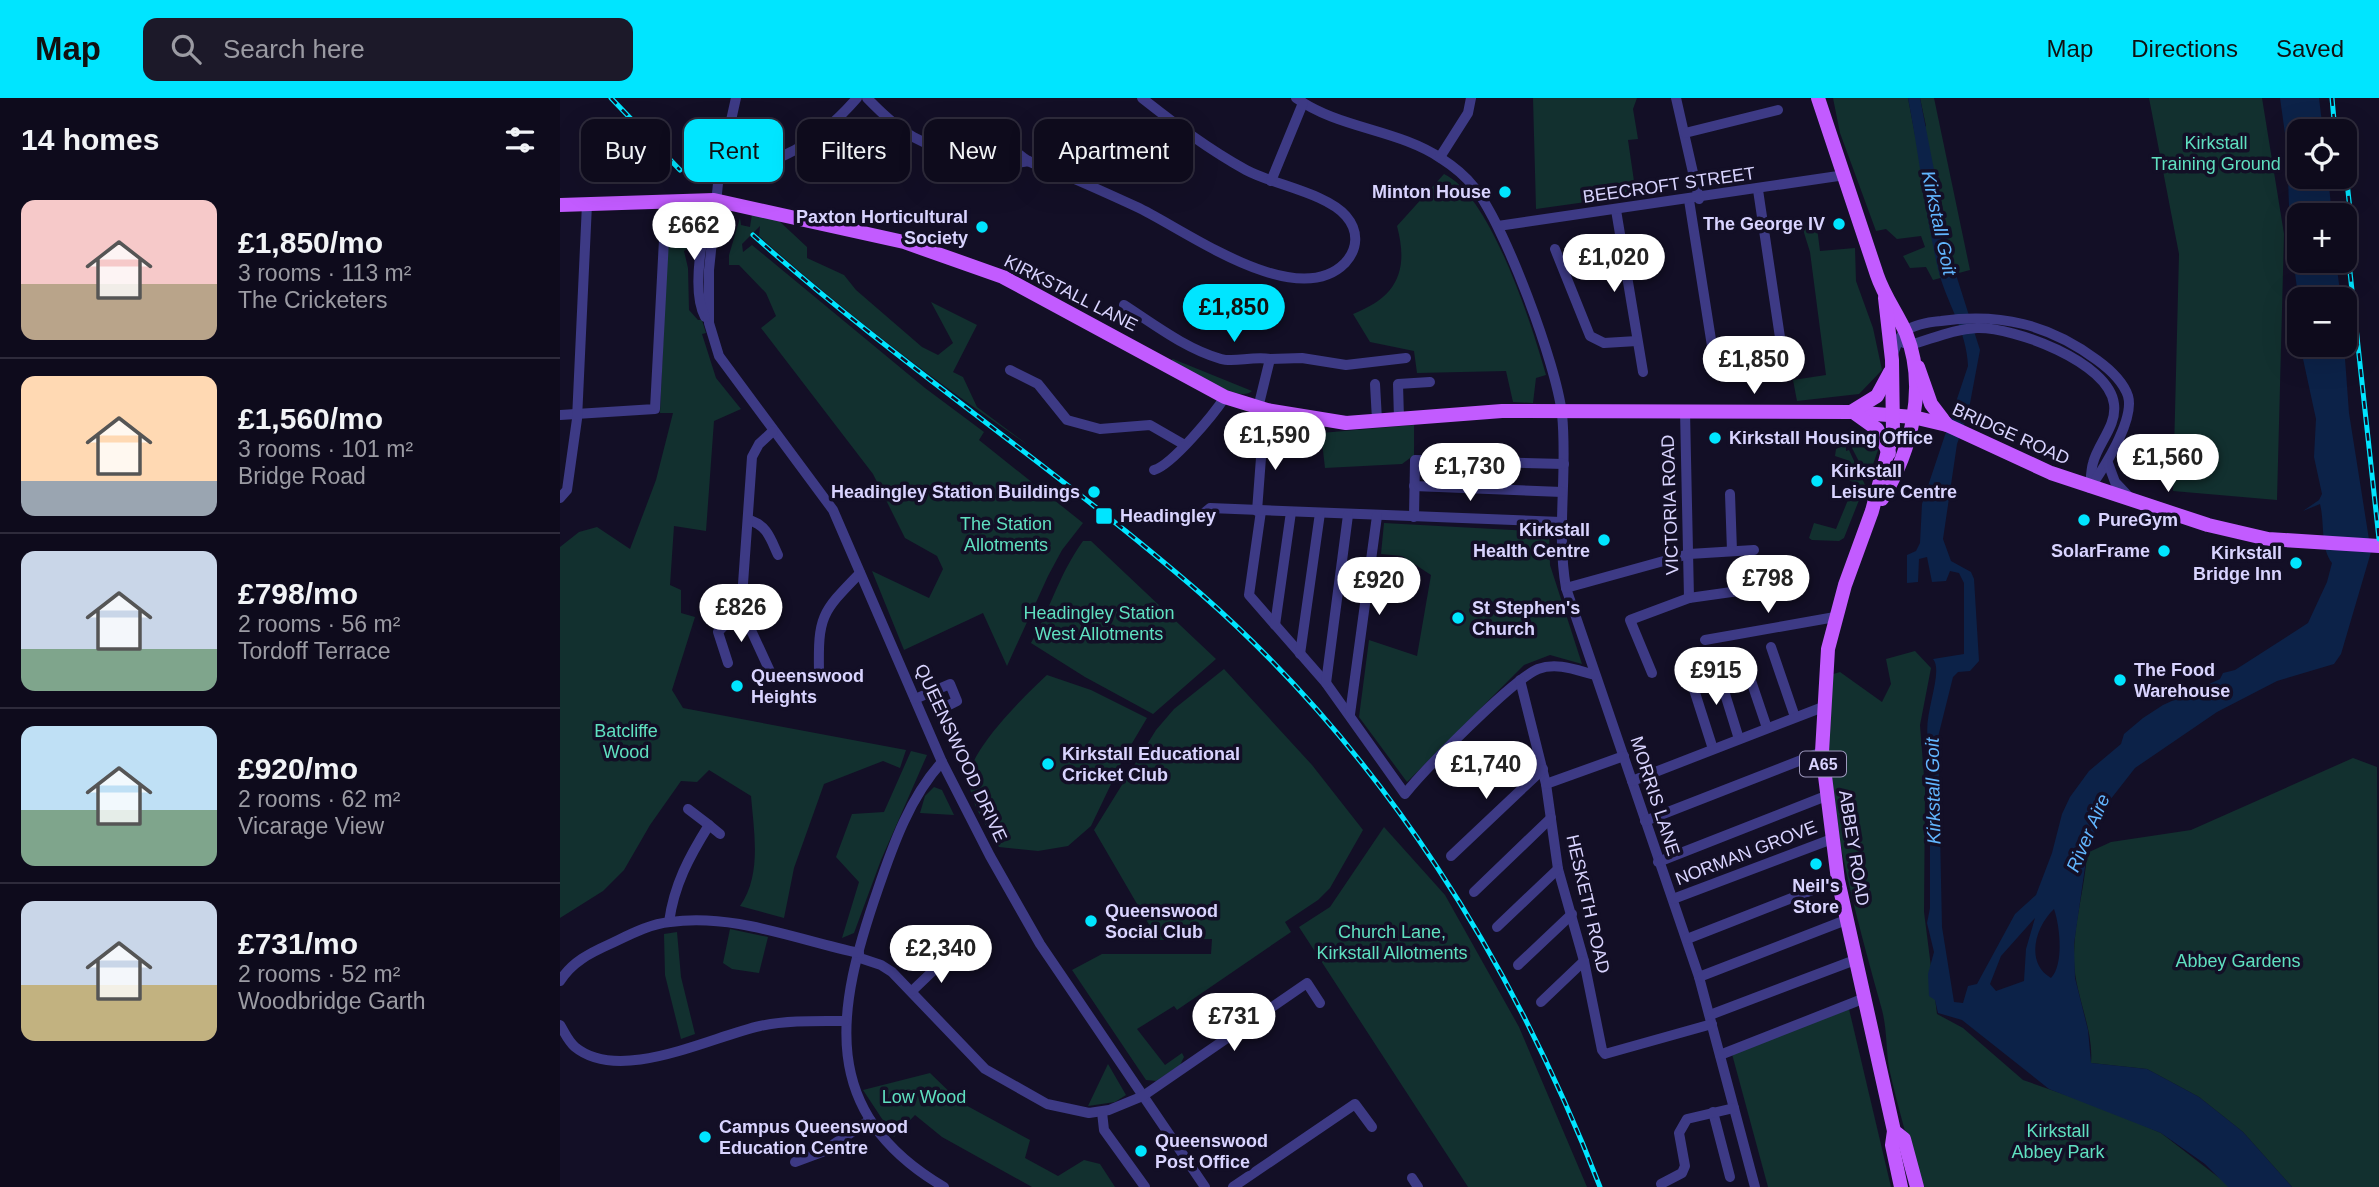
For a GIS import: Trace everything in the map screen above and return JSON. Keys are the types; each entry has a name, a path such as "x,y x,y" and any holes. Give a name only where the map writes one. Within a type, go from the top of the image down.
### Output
{"main road":[{"name":"A65","path":"1818,98 1887,307 1894,416"},
{"name":"KIRKSTALL LANE","path":"560,205 715,200 904,242 1003,277 1224,397 1258,408 1326,421 1399,419 1502,411 1851,412 1894,416"},
{"name":"A65","path":"1887,307 1909,344 1914,414"},
{"path":"1906,450 1925,429 1947,425 1931,404 1909,344"},
{"path":"1889,454 1877,429 1851,412 1877,397 1892,364"},
{"name":"BRIDGE ROAD","path":"1894,416 1914,414 1947,425 2036,467 2090,488 2241,533 2302,542 2379,546"},
{"name":"ABBEY ROAD","path":"1872,511 1898,473 1914,414"},
{"name":"ABBEY ROAD","path":"1894,416 1889,454 1835,617 1828,649 1822,752 1832,839 1846,920 1894,1131 1903,1139 1917,1187"},
{"name":"A65","path":"1894,1131 1892,1145 1901,1187"}],"street":[{"name":"QUEENSWOOD DRIVE","path":"731,119 736,98"},
{"path":"783,157 823,130 857,98"},
{"path":"867,98 908,135 924,143"},
{"path":"1020,156 1140,209 1208,247 1255,268 1299,278 1321,276 1338,269 1348,259 1356,242 1348,217 1326,202 1271,181 1206,147 1142,98"},
{"path":"1440,157 1468,113 1471,98"},
{"path":"1676,98 1685,133 1715,365"},
{"path":"1271,181 1300,101"},
{"name":"MORRIS LANE","path":"1300,101 1440,157 1474,186 1498,226 1553,374 1562,412 1564,464 1560,558 1566,588 1699,977 1755,1187"},
{"path":"1685,133 1778,110"},
{"path":"1020,163 1029,162"},
{"name":"BEECROFT STREET","path":"1498,226 1694,200 1845,175"},
{"name":"QUEENSWOOD DRIVE","path":"718,182 708,288 709,323 714,344 727,371 833,510 942,762 972,823 1040,944 1205,1187"},
{"path":"1758,190 1785,371"},
{"path":"560,415 655,409 666,202"},
{"path":"560,498 567,490 578,413 587,204"},
{"path":"1616,210 1643,372"},
{"path":"1555,249 1586,330 1604,343 1637,341"},
{"path":"1124,304 1189,347 1220,359 1238,360 1251,356 1270,359 1302,358 1346,365 1406,358"},
{"path":"1887,307 1923,324 2037,326 2078,345 2106,367 2123,386 2129,405 2108,463 2090,488"},
{"path":"1976,323 2036,340 2090,368 2113,396 2115,407 2108,433 2092,463 2090,488"},
{"path":"1892,364 1923,324"},
{"path":"1909,344 1954,325"},
{"path":"1258,408 1270,359"},
{"path":"2097,375 2106,367"},
{"path":"1014,377 1038,384 1067,420 1100,429 1150,425 1183,444"},
{"path":"1399,419 1398,384 1430,382"},
{"path":"1375,384 1377,420"},
{"path":"1154,470 1167,462 1214,414 1224,397"},
{"name":"VICTORIA ROAD","path":"1685,411 1689,598"},
{"path":"728,663 718,632 734,614 743,591 754,450 773,431"},
{"path":"1263,431 1250,595 1326,683 1405,794 1520,680 1551,666 1595,675"},
{"path":"1415,517 1415,460 1564,464"},
{"path":"2108,463 2115,482 2132,501"},
{"path":"1414,486 1562,492"},
{"path":"1730,494 1732,551"},
{"path":"1192,518 1198,518 1210,508 1561,522"},
{"path":"1275,625 1291,512"},
{"path":"1300,653 1320,513"},
{"path":"1326,683 1348,515"},
{"path":"1350,714 1377,516"},
{"path":"748,520 756,522 768,532 778,555"},
{"path":"1566,588 1689,554 1754,550"},
{"path":"819,673 822,618 834,599 860,573"},
{"path":"1652,673 1630,620 1689,598 1753,589"},
{"path":"743,591 755,605 750,628 774,680"},
{"path":"1705,640 1835,617"},
{"path":"1771,647 1795,718"},
{"path":"1743,657 1767,728"},
{"path":"1716,665 1739,739"},
{"path":"945,672 957,701 945,707"},
{"path":"1689,674 1713,749"},
{"name":"HESKETH ROAD","path":"1520,680 1543,769 1558,869 1584,961 1605,1054 1669,1036 1711,1020"},
{"path":"915,699 950,684"},
{"path":"1632,781 1823,707"},
{"path":"1645,821 1822,752"},
{"path":"1546,784 1624,756"},
{"path":"942,762 920,792 895,842 858,955 845,1021 849,1068 870,1120 914,1170 944,1187"},
{"path":"1451,856 1543,769"},
{"path":"1658,862 1826,796"},
{"path":"688,809 720,834"},
{"path":"1474,892 1551,818"},
{"path":"669,922 672,900 682,870 709,825"},
{"name":"NORMAN GROVE","path":"1673,899 1832,839"},
{"path":"1497,927 1558,869"},
{"path":"1687,939 1838,880"},
{"path":"1518,965 1572,914"},
{"path":"560,981 576,962 591,952 631,934 669,922 705,920 746,925 858,955 881,965 912,991 985,1069 1008,1084 1061,1108 1102,1112 1143,1096 1307,983 1320,1003"},
{"path":"1699,977 1846,920"},
{"path":"912,991 936,968 938,960"},
{"path":"1711,1020 1855,960"},
{"path":"1541,1002 1584,961"},
{"path":"1720,1055 1865,998"},
{"path":"560,1025 574,1046 590,1056 622,1061 673,1052 785,1021 845,1021"},
{"path":"1233,1187 1355,1104 1371,1127"},
{"path":"1661,1184 1682,1173 1685,1166 1679,1133 1687,1119 1734,1108"},
{"path":"1102,1112 1104,1130 1145,1187"},
{"path":"1713,1112 1730,1177"},
{"path":"795,1162 822,1152 870,1120"}],"green space":[{"path":"1533,98 1637,98 1633,109 1638,139 1628,140 1636,195 1536,209"},
{"path":"1833,98 1908,98 1915,135 1926,126 1920,98 1934,98 1970,270 1933,280 1926,267 1910,268 1903,256 1925,247 1921,236 1897,239 1886,229 1876,231 1840,133"},
{"name":"Kirkstall Training Ground","path":"2149,98 2262,98 2284,234 2277,500 2173,491 2179,254"},
{"path":"1444,174 1461,187 1478,208 1493,234 1520,295 1546,375 1536,378 1533,403 1513,402 1506,371 1417,373 1414,351 1370,342 1353,314 1368,307 1389,291 1400,269 1397,226"},
{"name":"Batcliffe Wood","path":"682,213 690,221 693,232 691,242 684,251 688,268 689,310 698,320 702,320 706,333 702,334 716,378 741,409 714,421 706,531 674,526 670,585 681,590 681,613 695,617 672,690 683,708 906,750 900,768 883,761 824,784 794,868 784,918 740,906 747,894 754,867 755,838 751,796 709,770 697,782 681,781 650,825 624,870 603,891 560,918 560,547 579,532 597,527 630,549 656,480 673,413 660,413 668,231 673,214"},
{"name":"The Station Allotments","path":"752,214 777,219 807,247 807,258 844,275 856,290 922,347 938,355 953,343 931,302 977,325 953,372 963,377 977,407 1028,445 924,371 857,319 759,236 760,226 742,244 743,252 752,245 925,388 984,432 979,440 1083,523 1062,550 1048,576 1007,666 983,613 904,650 872,571 929,598 943,569 937,556 905,538 873,474 761,328 776,316 766,293 739,265 729,265 729,255 740,218 741,225 750,227"},
{"path":"1816,220 1820,251 1855,248 1856,281 1873,328 1882,370 1859,394 1797,401 1793,380 1826,375 1810,252 1801,223"},
{"path":"1173,359 1252,391 1245,394 1225,390 1170,361"},
{"path":"1414,425 1414,455 1402,464 1325,468 1321,433"},
{"path":"1867,433 1878,450 1868,479 1852,448 1853,441"},
{"path":"1846,444 1846,451 1849,450 1865,485 1844,538 1839,541 1812,540 1809,538 1814,523 1836,529 1855,483 1844,478 1850,461 1835,456 1836,449"},
{"path":"1384,523 1549,532 1550,565 1582,664 1550,655 1524,665 1407,782 1359,717 1369,640 1417,656 1431,575 1402,556 1381,554"},
{"name":"Headingley Station West Allotments","path":"1083,541 1091,541 1216,659 1153,714 1085,677 1031,643 1067,567"},
{"name":"Kirkstall Abbey Park","path":"1915,651 1931,668 1920,725 1925,790 1924,912 1937,1014 1963,1028 2023,1080 2103,1108 2161,1133 2231,1187 1920,1187 1889,1068 1884,1017 1840,842 1830,773 1828,731 1830,675 1840,672 1882,702 1891,684 1886,659"},
{"path":"1224,669 1312,765 1363,830 1330,888 1318,900 1285,922 1291,932 1177,1010 1174,1006 1137,1029 1165,1065 1182,1053 1184,1057 1180,1065 1156,1081 1146,1080 1072,970 1102,954 1211,954 1212,939 1158,940 1094,830 1156,730 1174,709"},
{"name":"Kirkstall Educational Cricket Club","path":"1047,675 1091,690 1147,718 1125,755 1091,826 1068,846 1038,851 999,847 974,802 969,782 970,772 991,734"},
{"path":"911,751 927,755 881,860 854,933 842,938 859,882 836,857 852,814 884,812"},
{"name":"Abbey Gardens","path":"2353,758 2377,767 2379,1187 2292,1187 2243,1132 2199,1097 2147,1069 2091,1063 2090,1038 2075,974 2077,920 2087,853 2111,842 2191,830"},
{"path":"934,787 942,790 954,815 920,813 925,796"},
{"name":"Church Lane, Kirkstall Allotments","path":"1384,827 1445,895 1519,1027 1587,1187 1468,1187 1299,927 1330,907"},
{"path":"730,929 768,937 759,973 732,969 723,963"},
{"path":"677,932 681,977 695,1034 681,1039 665,975 664,934"},
{"path":"1849,1009 1891,1187 1768,1187 1732,1054"},
{"path":"1108,1064 1126,1095 1115,1102 1088,1106"},
{"name":"Low Wood","path":"930,1073 960,1102 1030,1140 1025,1158 1058,1176 1084,1160 1100,1164 1115,1187 1032,1187 942,1137 915,1115 894,1137 863,1090"}],"water":[{"path":"1908,98 1920,98 1952,262 1980,350 1968,414 1957,444 1943,539 1951,561 1971,572 1974,579 1979,661 1970,671 1958,672 1953,677 1938,737 1942,927 1954,1002 1963,1003 1968,986 1977,984 2015,914 2036,895 2052,853 2062,814 2070,797 2089,771 2121,744 2124,734 2143,718 2163,705 2220,679 2223,673 2235,670 2308,623 2327,582 2332,563 2324,543 2320,504 2303,511 2319,500 2322,494 2314,457 2316,419 2303,357 2345,357 2349,413 2371,552 2341,654 2334,664 2277,681 2217,712 2135,768 2103,809 2087,853 2074,944 2075,978 2088,1030 2091,1063 2147,1069 2199,1097 2243,1132 2292,1187 2228,1187 2205,1164 2161,1133 2049,1089 1962,1020 1938,1013 1935,1000 1929,996 1928,974 1934,952 1927,923 1930,908 1930,745 1927,735 1936,675 1933,659 1964,654 1964,583 1959,573 1950,571 1946,581 1932,582 1927,557 1919,559 1918,582 1907,583 1907,555 1916,551 1920,543 1922,504 1968,366 1964,341 1938,269","holes":["2054,909 2058,925 2058,964 2051,978 2038,963 2036,945 2042,925","2035,918 2026,949 2024,981 1996,991 1990,984 2001,956"]},
{"path":"2280,98 2319,98 2322,119 2287,119 2287,148"},
{"path":"2288,189 2329,189 2331,203 2289,203"},
{"path":"2295,273 2338,273 2339,287 2297,287"}],"railway":[{"path":"611,98 680,170"},
{"path":"2332,98 2334,119"},
{"path":"2348,189 2349,203"},
{"path":"753,235 919,372 1090,502 1200,593 1266,655 1327,722 1384,792 1436,866 1483,942 1527,1022 1600,1187"},
{"path":"2350,273 2379,539"}],"place":[{"name":"Minton House","path":"1505,192"},
{"name":"The George IV","path":"1839,224"},
{"name":"Paxton Horticultural Society","path":"982,227"},
{"name":"Kirkstall Housing Office","path":"1715,438"},
{"name":"Kirkstall Leisure Centre","path":"1817,481"},
{"name":"Headingley Station Buildings","path":"1094,492"},
{"name":"Headingley","path":"1104,516"},
{"name":"PureGym","path":"2084,520"},
{"name":"Kirkstall Health Centre","path":"1604,540"},
{"name":"SolarFrame","path":"2164,551"},
{"name":"Kirkstall Bridge Inn","path":"2296,563"},
{"name":"St Stephen's Church","path":"1458,618"},
{"name":"The Food Warehouse","path":"2120,680"},
{"name":"Queenswood Heights","path":"737,686"},
{"name":"Kirkstall Educational Cricket Club","path":"1048,764"},
{"name":"Neil's Store","path":"1816,864"},
{"name":"Queenswood Social Club","path":"1091,921"},
{"name":"Campus Queenswood Education Centre","path":"705,1137"},
{"name":"Queenswood Post Office","path":"1141,1151"}],"water label":[{"name":"Kirkstall Goit","path":"1939,223"},
{"name":"Kirkstall Goit","path":"1933,791"},
{"name":"River Aire","path":"2088,833"}]}
